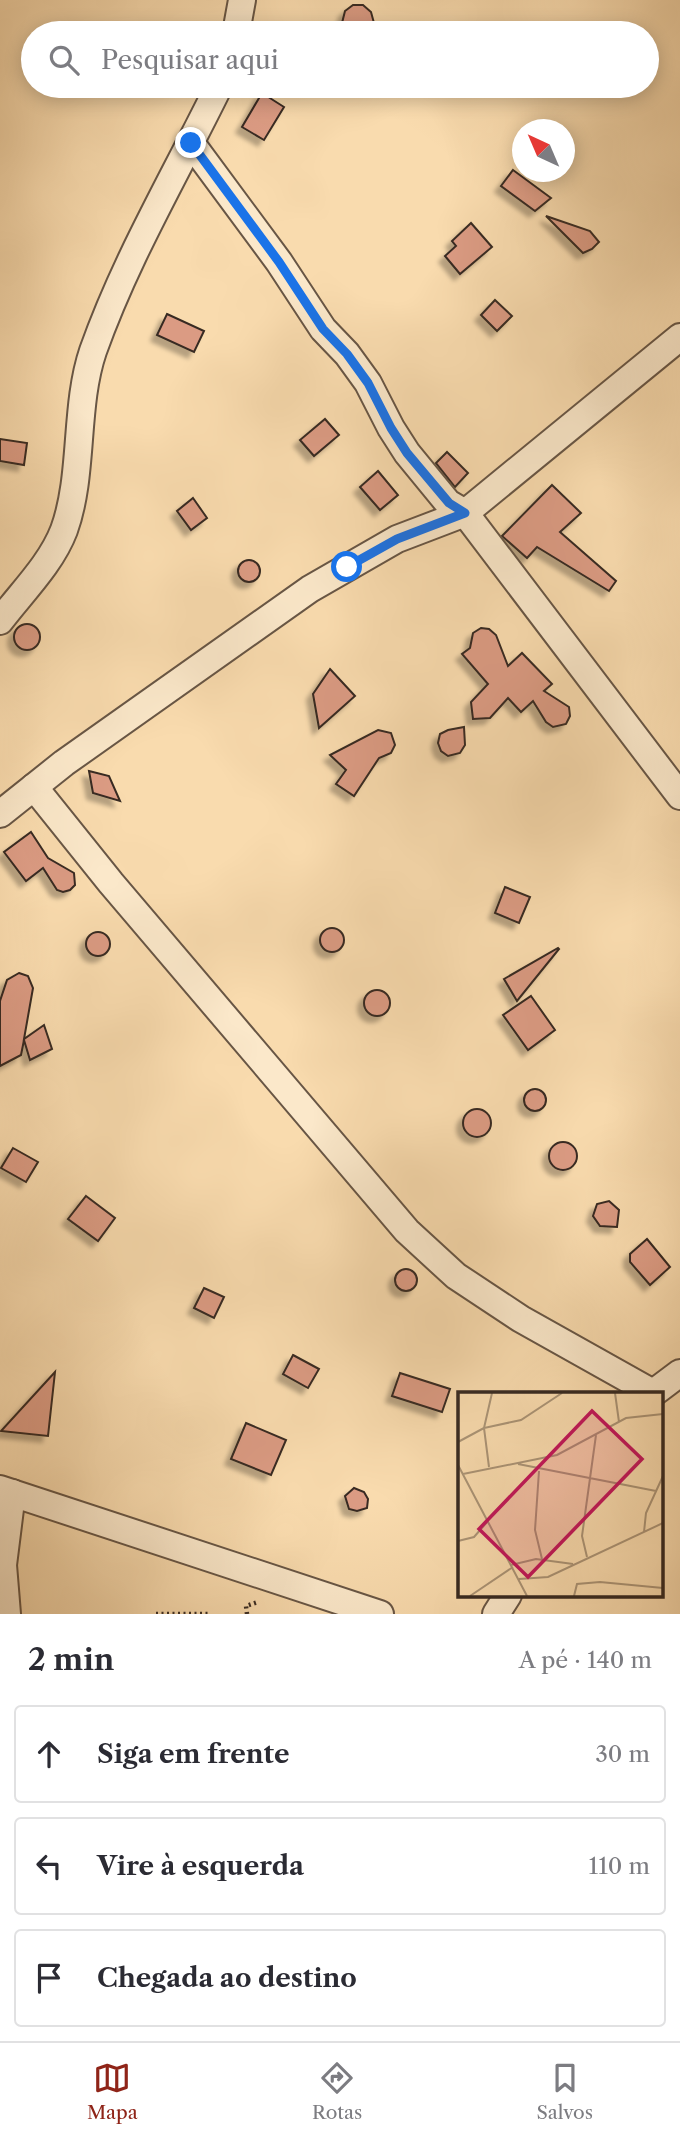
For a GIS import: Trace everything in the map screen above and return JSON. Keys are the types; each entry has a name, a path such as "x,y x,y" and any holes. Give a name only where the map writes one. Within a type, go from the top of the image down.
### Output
{"street":[{"path":"238,21 242,0"},
{"path":"0,621 53,554 64,529 70,509 85,384 93,352 135,248 213,98"},
{"path":"191,143 279,262 323,329 347,354 368,383 407,453 449,503 465,513 680,796"},
{"path":"0,814 75,755 310,589 397,539 465,513 680,338"},
{"path":"34,788 111,883 407,1231 456,1276 521,1320 650,1392"},
{"path":"653,1392 680,1373"},
{"path":"7,1614 3,1564 6,1491 380,1614"},
{"path":"496,1614 507,1596"}],"path":[{"path":"156,1614 211,1614"}],"building":[{"path":"353,5 363,5 371,12 373,21 342,21 345,11"},
{"path":"259,98 270,98 284,107 264,140 242,127"},
{"path":"512,171 512,182 529,182 551,198 535,211 501,186"},
{"path":"546,216 590,231 599,242 583,253"},
{"path":"471,223 492,247 460,274 445,256 456,246 452,241"},
{"path":"495,300 512,316 497,331 481,315"},
{"path":"167,314 204,331 194,352 157,335"},
{"path":"325,419 339,435 314,456 300,440"},
{"path":"0,439 27,443 24,465 0,461"},
{"path":"447,452 468,473 455,487 436,463"},
{"path":"378,471 398,495 380,510 360,487"},
{"path":"552,485 581,513 560,532 616,581 609,591 537,547 527,558 502,536"},
{"path":"193,498 207,518 191,530 177,511"},
{"path":"245,560 253,560 260,567 260,575 253,582 245,582 238,575 238,567"},
{"path":"27,624 36,628 40,637 36,646 27,650 18,646 14,637 18,628"},
{"path":"481,628 489,629 496,635 508,666 522,653 552,684 544,691 569,707 570,716 566,724 553,727 546,722 533,701 521,712 508,698 490,718 473,719 471,702 488,684 462,654 470,648 473,633"},
{"path":"330,669 355,696 319,728 313,694"},
{"path":"464,727 465,745 460,753 448,756 441,751 438,743 440,734"},
{"path":"378,730 391,733 395,745 391,753 379,758 354,796 336,784 346,770 330,755"},
{"path":"89,771 109,776 120,801 93,793"},
{"path":"31,832 48,858 74,873 75,885 70,890 57,890 43,868 26,881 4,852"},
{"path":"505,887 530,897 519,923 495,913"},
{"path":"332,928 343,935 344,940 337,951 332,952 321,945 320,940 327,929"},
{"path":"98,932 107,935 110,944 107,953 98,956 89,953 86,944 89,935"},
{"path":"559,949 517,1001 504,979"},
{"path":"19,973 28,976 33,988 24,1039 44,1025 52,1049 30,1060 24,1040 21,1055 0,1066 0,1001 7,980"},
{"path":"377,990 386,994 390,1003 386,1012 377,1016 368,1012 364,1003 368,994"},
{"path":"531,996 555,1030 528,1050 503,1015"},
{"path":"535,1089 543,1092 546,1100 543,1108 535,1111 527,1108 524,1100 527,1092"},
{"path":"477,1109 487,1113 491,1123 487,1133 477,1137 467,1133 463,1123 467,1113"},
{"path":"563,1142 573,1146 577,1156 573,1166 563,1170 553,1166 549,1156 553,1146"},
{"path":"13,1148 38,1162 26,1182 1,1168"},
{"path":"86,1196 115,1218 98,1241 68,1219"},
{"path":"609,1201 619,1210 617,1227 600,1226 593,1216 597,1204"},
{"path":"647,1239 670,1267 650,1285 630,1262 630,1254"},
{"path":"406,1269 414,1272 417,1280 414,1288 406,1291 398,1288 395,1280 398,1272"},
{"path":"204,1288 224,1297 214,1318 194,1308"},
{"path":"293,1355 319,1369 308,1388 283,1374"},
{"path":"55,1372 48,1436 1,1431"},
{"path":"400,1373 450,1389 442,1412 392,1396"},
{"path":"246,1423 286,1440 271,1475 231,1459"},
{"path":"354,1488 364,1492 368,1499 367,1508 357,1511 349,1509 345,1496"}],"route":[{"path":"191,143 279,262 323,329 347,354 368,383 407,453 449,503 465,513 397,539 347,567"}]}
